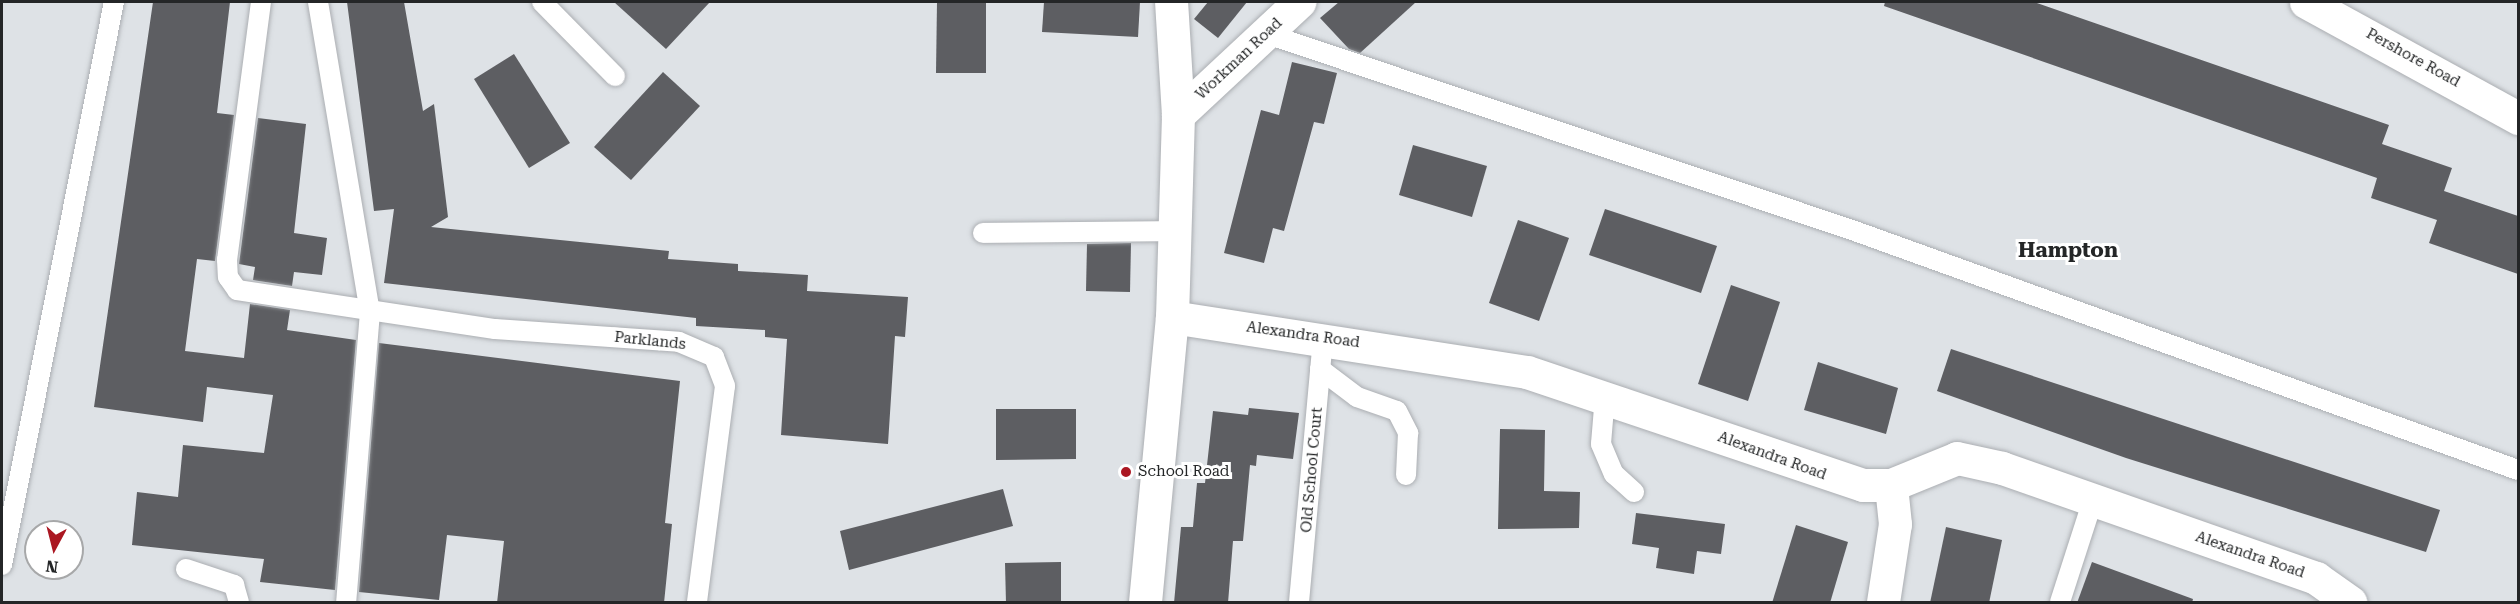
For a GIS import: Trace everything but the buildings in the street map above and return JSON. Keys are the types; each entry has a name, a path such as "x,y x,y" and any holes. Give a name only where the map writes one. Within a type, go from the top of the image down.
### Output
{"street":[{"path":"1145,603 1172,317 1178,115 1171,2"},
{"name":"Workman Road","path":"1178,115 1299,2"},
{"name":"Pershore Road","path":"2306,2 2518,118"},
{"name":"Alexandra Road","path":"1172,317 1323,337 1527,372 1605,396 1835,479 1891,485 1957,458 2093,500 2316,578 2350,603"},
{"path":"1883,603 1895,524 1891,485"}],"lane":[{"path":"2,565 114,2"},
{"name":"Parklands","path":"261,2 228,277 237,290 369,312 495,329 679,342 714,357 725,386 697,603"},
{"path":"318,2 369,312 346,603"},
{"path":"542,2 615,76"},
{"path":"1267,34 1852,230 2518,470"},
{"path":"983,233 1174,231"},
{"name":"Old School Court","path":"1299,603 1323,337"},
{"path":"1320,369 1357,397 1397,411 1408,433 1406,475"},
{"path":"1605,396 1601,444 1614,474 1634,492"},
{"path":"2060,603 2093,500"},
{"path":"186,569 234,585 239,603"}],"place":[{"name":"School Road","path":"1126,472"}],"district":[{"name":"Hampton","path":"2068,250"}]}
